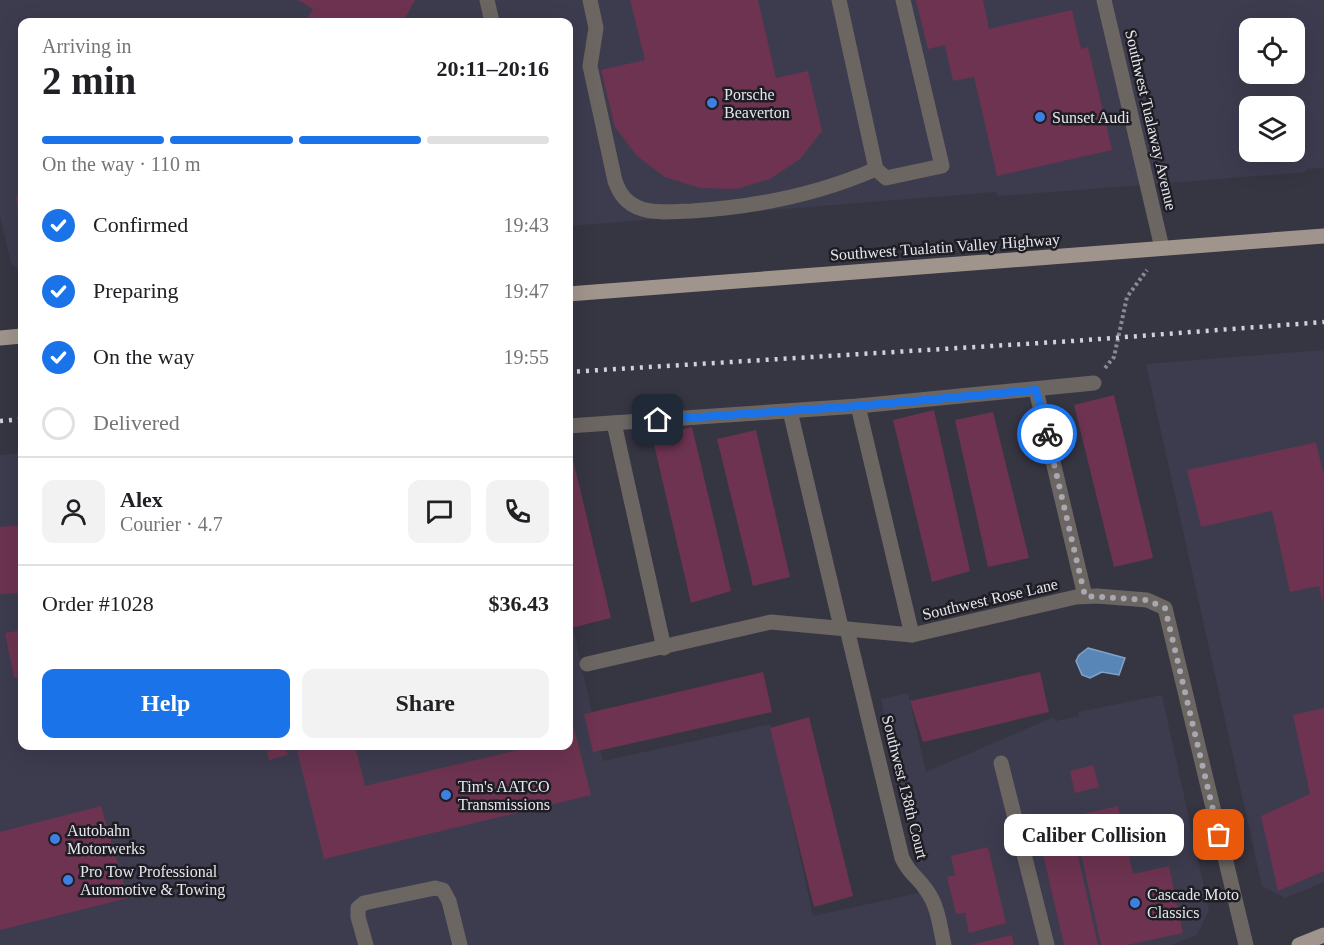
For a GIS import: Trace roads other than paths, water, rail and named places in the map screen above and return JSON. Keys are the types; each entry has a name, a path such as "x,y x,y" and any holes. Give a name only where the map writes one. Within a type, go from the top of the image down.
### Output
{"main road":[{"name":"Southwest Tualatin Valley Highway","path":"573,294 1324,236"},
{"path":"0,338 18,336"},
{"path":"1299,945 1324,935"}],"street":[{"path":"487,0 491,18"},
{"path":"590,0 596,28 590,66 615,181 620,194 629,203 643,210 674,212 733,208 792,196 853,179 876,169"},
{"path":"839,0 876,169 886,178 942,166 903,0"},
{"name":"Southwest Tualaway Avenue","path":"1104,0 1162,248"},
{"path":"573,426 858,406 1094,383"},
{"path":"1036,390 1085,596"},
{"path":"858,406 912,635"},
{"name":"Southwest 138th Court","path":"790,411 902,858 909,872 932,898 944,945"},
{"path":"614,423 664,648"},
{"name":"Southwest Rose Lane","path":"587,664 771,622 912,635 1085,596 1147,600 1165,608 1246,945"},
{"path":"1001,763 1047,945"},
{"path":"366,945 358,916 358,908 364,903 435,888 443,890 449,901 460,945"}],"water":[{"path":"1088,648 1125,658 1119,675 1102,672 1090,678 1082,675 1076,661 1079,655"}],"railway":[{"path":"573,372 1073,341 1324,322"},
{"path":"0,421 18,419"}],"place":[{"name":"Porsche Beaverton","path":"712,103"},
{"name":"Sunset Audi","path":"1040,117"},
{"name":"Tim's AATCO Transmissions","path":"446,795"},
{"name":"Caliber Collision","path":"1219,835"},
{"name":"Autobahn Motorwerks","path":"55,839"},
{"name":"Pro Tow Professional Automotive & Towing","path":"68,880"},
{"name":"Cascade Moto Classics","path":"1135,903"}]}
